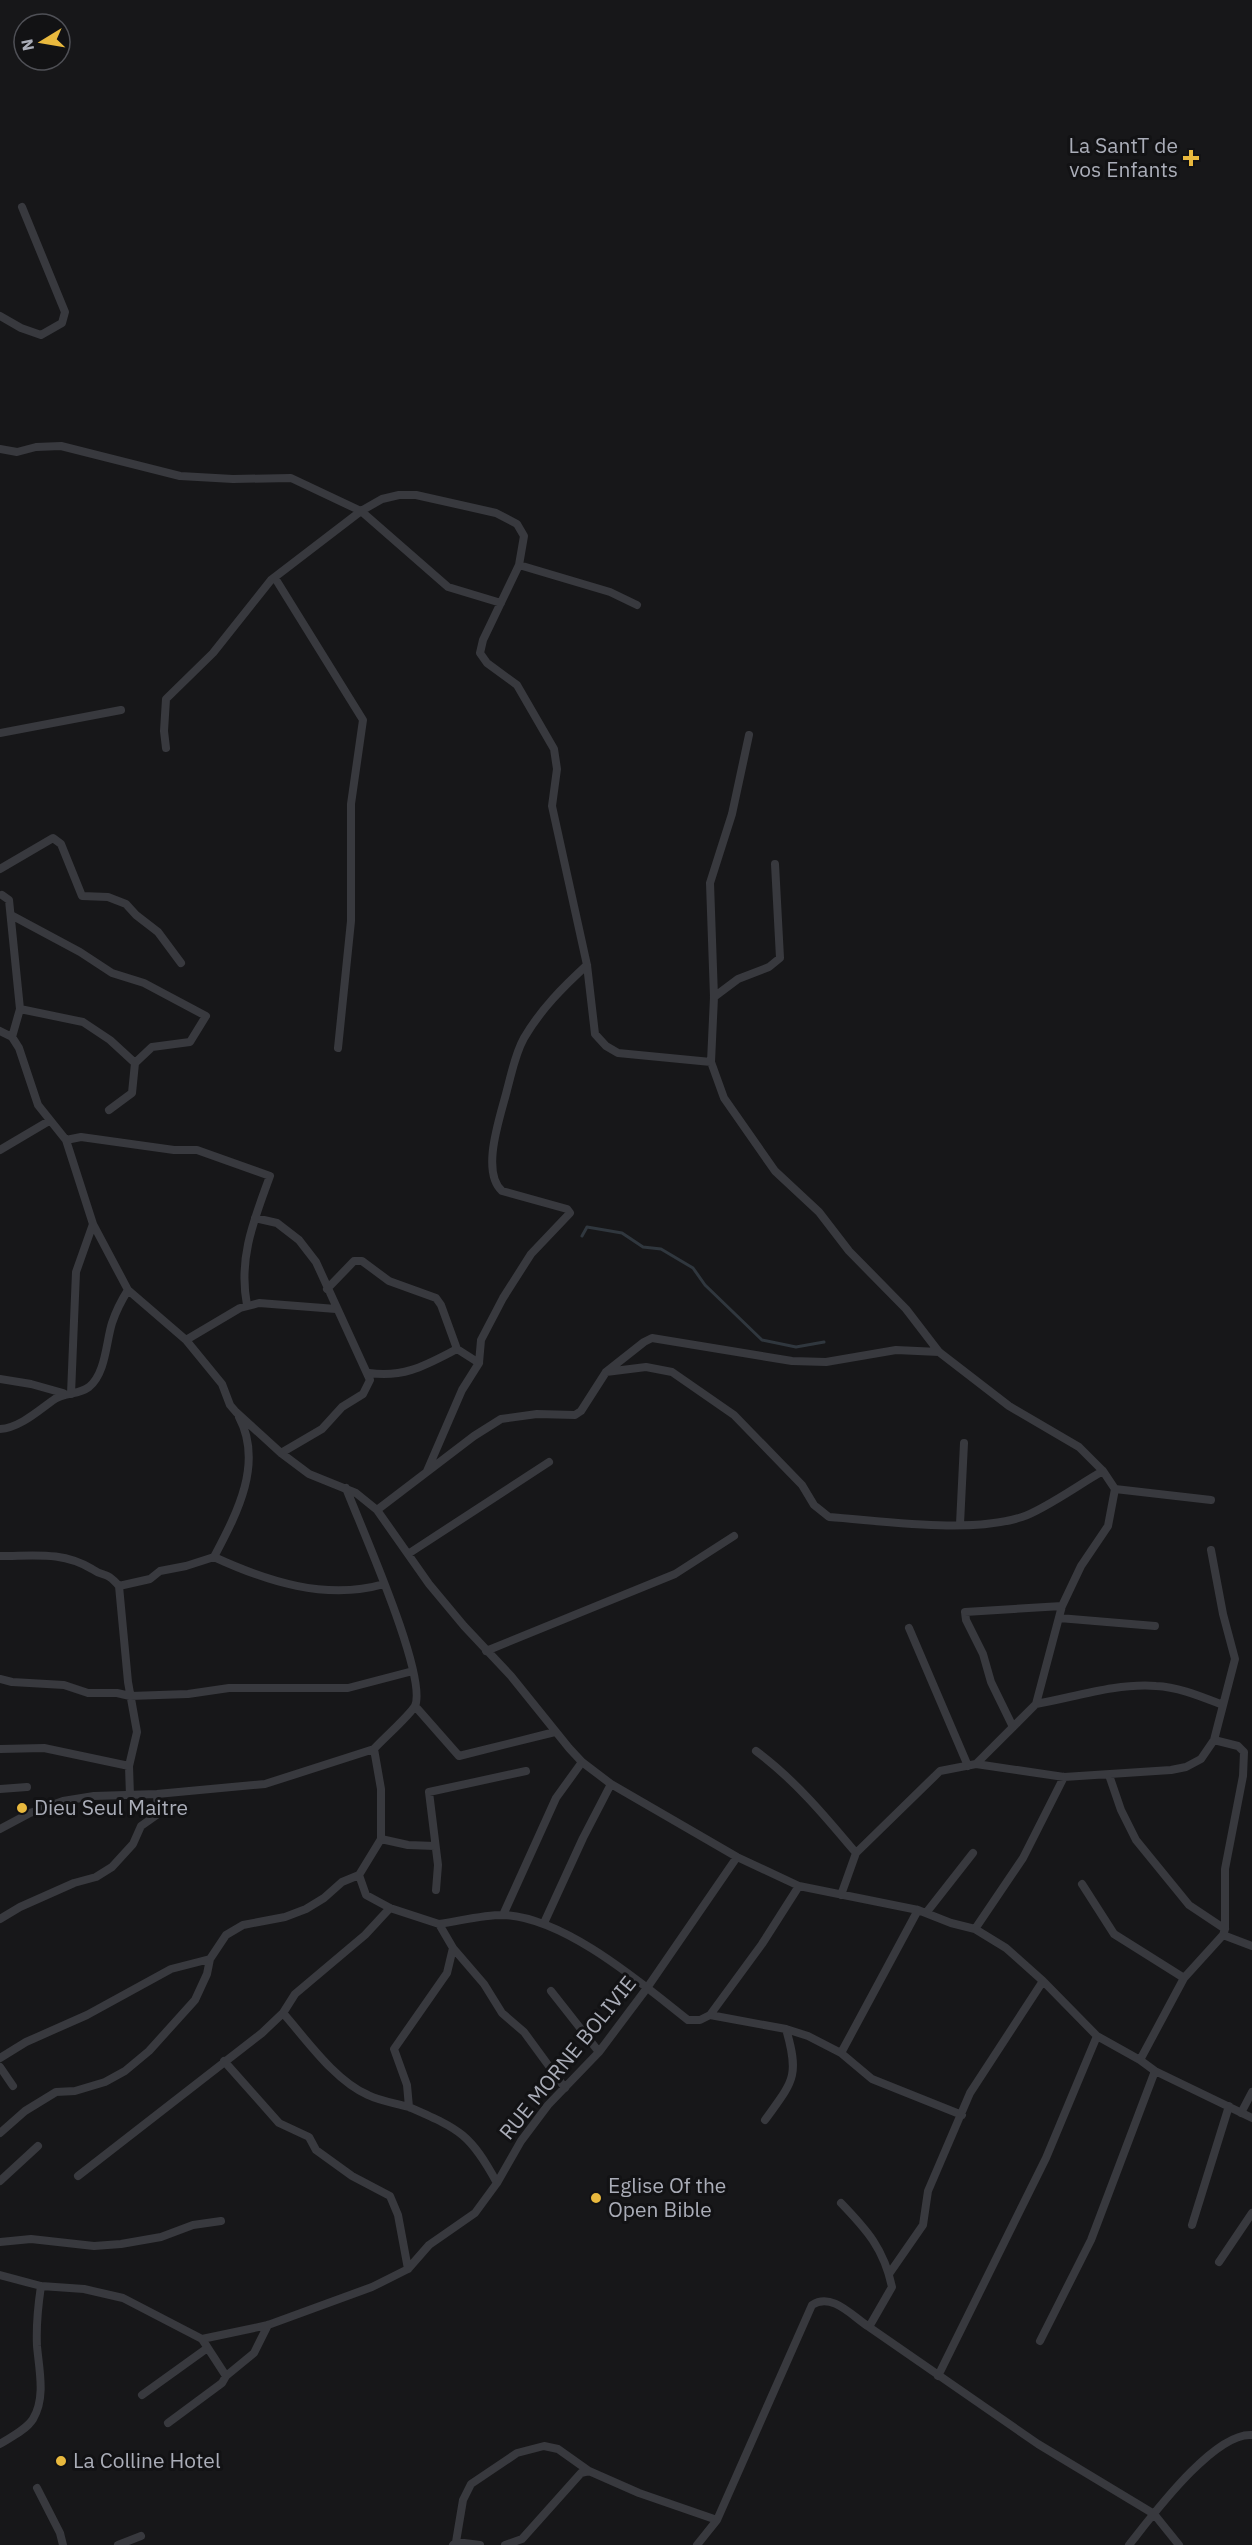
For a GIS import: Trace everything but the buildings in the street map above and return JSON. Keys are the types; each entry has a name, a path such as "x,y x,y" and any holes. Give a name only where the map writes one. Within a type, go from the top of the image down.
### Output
{"street":[{"path":"0,316 21,328 41,335 62,323 65,312 22,207"},
{"path":"0,449 17,452 36,447 61,446 180,476 232,479 291,478 361,511 448,587 501,603"},
{"path":"166,748 164,730 166,699 213,653 275,578 361,511 382,499 399,495 416,495 496,513 517,524 524,536 519,565 509,580 501,603 483,640 480,653 487,663 517,685 554,749 557,769 552,806 587,965 595,1034 606,1046 618,1053 711,1062"},
{"path":"519,565 610,592 638,605"},
{"path":"275,578 363,720 351,804 351,921 338,1048"},
{"path":"0,733 121,710"},
{"path":"749,735 732,814 710,883 714,997 711,1062 724,1098 775,1171 819,1212 849,1251 906,1309 939,1352 1009,1406 1079,1447 1103,1471 1115,1489 1108,1526 1081,1566 1062,1606 1036,1704"},
{"path":"0,869 53,838 61,844 82,896 108,897 126,904 158,932 182,963"},
{"path":"714,997 738,979 770,967 780,958 775,864"},
{"path":"2,895 9,900 20,1009 12,1037"},
{"path":"11,915 80,952 111,973 144,983 206,1016 190,1042 152,1047 135,1063 132,1093 109,1110"},
{"path":"427,1471 462,1390 479,1364 481,1340 503,1298 531,1254 570,1213 567,1209 502,1191 495,1184 492,1153 514,1063 523,1039 554,995 587,965"},
{"path":"20,1009 83,1022 110,1040 135,1063"},
{"path":"0,1031 12,1037 19,1048 38,1105 66,1140 93,1224 128,1290 186,1341 222,1384 230,1405 281,1453 309,1474 346,1488 377,1510 429,1584 486,1651 511,1676 582,1762 611,1784 737,1857 799,1886 922,1912 975,1929 1006,1948 1043,1981 1097,2036 1155,2071 1252,2118"},
{"path":"0,1150 49,1121"},
{"path":"66,1140 81,1137 174,1150 197,1150 270,1176 255,1218 243,1270 247,1305"},
{"path":"255,1218 277,1223 299,1240 316,1262 336,1310 369,1373 370,1380 363,1394 342,1407 322,1429 281,1453"},
{"path":"67,1394 76,1272 93,1224"},
{"path":"327,1288 354,1261 362,1261 383,1278 436,1298 441,1305 457,1349 479,1364"},
{"path":"0,1379 67,1394 79,1393 90,1386 99,1374 111,1325 118,1306 128,1290"},
{"path":"186,1341 247,1305 259,1303 336,1310"},
{"path":"377,1510 489,1425 501,1419 537,1414 575,1415 581,1411 606,1372 652,1338 792,1361 826,1362 896,1350 939,1352"},
{"path":"369,1373 388,1376 422,1368 457,1349"},
{"path":"606,1372 646,1367 672,1372 734,1415 802,1485 814,1505 829,1517 945,1525 1002,1522 1025,1516 1103,1471"},
{"path":"0,1429 22,1421 67,1394"},
{"path":"214,1557 234,1516 248,1476 250,1448 236,1412"},
{"path":"960,1524 964,1443"},
{"path":"408,1554 549,1462"},
{"path":"0,1829 30,1813 63,1801 94,1796 130,1796 265,1784 374,1749 415,1706 416,1686 403,1634 346,1488"},
{"path":"1115,1489 1211,1500"},
{"path":"486,1651 675,1574 734,1536"},
{"path":"841,1895 856,1853 940,1771 972,1765 1064,1777 1109,1775 1186,1767 1201,1759 1214,1740 1235,1659 1223,1614 1211,1550"},
{"path":"0,1556 57,1556 76,1560 92,1570 109,1575 119,1586 130,1696 137,1732 129,1766 130,1796"},
{"path":"119,1586 150,1580 160,1571 214,1557 248,1573 298,1587 347,1590 367,1589 384,1584"},
{"path":"1012,1725 991,1682 983,1654 968,1626 966,1612 1062,1606"},
{"path":"1059,1618 1155,1626"},
{"path":"909,1628 972,1765"},
{"path":"0,1679 12,1682 64,1685 88,1693 117,1693 130,1696 188,1694 229,1688 348,1688 413,1671"},
{"path":"972,1765 1036,1704 1121,1687 1157,1685 1190,1693 1223,1705"},
{"path":"415,1706 459,1756 555,1732"},
{"path":"1140,2060 1184,1978 1224,1932 1226,1869 1243,1776 1244,1752 1238,1746 1214,1740"},
{"path":"0,1749 44,1748 129,1766"},
{"path":"0,2133 25,2111 56,2092 75,2091 105,2082 125,2071 149,2052 195,2000 207,1974 210,1959 226,1935 243,1925 285,1917 306,1909 324,1898 342,1882 359,1875 381,1839 381,1790 374,1749"},
{"path":"756,1751 782,1770 856,1853"},
{"path":"503,1915 556,1798 582,1762"},
{"path":"436,1890 438,1865 429,1792 526,1772"},
{"path":"1109,1775 1124,1817 1136,1840 1189,1905 1224,1932 1252,1946"},
{"path":"975,1929 1023,1858 1064,1777"},
{"path":"544,1923 611,1784"},
{"path":"0,1789 27,1787"},
{"path":"0,1920 20,1907 74,1883 96,1877 112,1867 133,1844 141,1826 158,1814 157,1794"},
{"path":"381,1839 408,1845 435,1846"},
{"path":"841,2053 922,1912 973,1853"},
{"name":"RUE MORNE BOLIVIE","path":"202,2339 268,2325 372,2286 408,2269 429,2245 475,2213 497,2183 521,2141 548,2105 599,2052 647,1988 737,1857"},
{"path":"359,1875 366,1895 390,1908 439,1924 503,1915 544,1923 602,1956 688,2020 700,2020 710,2015 762,1944 799,1886"},
{"path":"1082,1884 1114,1934 1184,1978"},
{"path":"78,2176 262,2033 283,2013 295,1994 365,1935 390,1908"},
{"path":"439,1924 453,1948 484,1984 502,2013 524,2032 565,2088"},
{"path":"409,2107 407,2085 394,2049 447,1973 453,1948"},
{"path":"0,2058 26,2042 87,2015 171,1969 210,1959"},
{"path":"889,2274 923,2225 928,2191 970,2093 1043,1981"},
{"path":"551,1991 599,2052"},
{"path":"283,2013 347,2082 367,2095 409,2107 464,2134 484,2159 497,2183"},
{"path":"710,2015 786,2029 808,2036 841,2053 872,2079 962,2115"},
{"path":"765,2120 791,2083 794,2068 793,2052 786,2029"},
{"path":"938,2376 1046,2158 1097,2036"},
{"path":"224,2061 279,2123 309,2137 316,2150 352,2176 390,2196 399,2215 408,2269"},
{"path":"0,2067 13,2086"},
{"path":"1040,2341 1090,2240 1155,2071"},
{"path":"1241,2113 1252,2092"},
{"path":"1192,2225 1229,2106"},
{"path":"0,2181 38,2146"},
{"path":"841,2203 876,2241 892,2287 869,2327"},
{"path":"1219,2262 1252,2213"},
{"path":"0,2242 31,2239 60,2244 112,2245 161,2237 193,2226 221,2222"},
{"path":"0,2275 41,2286 84,2289 123,2298 202,2339 206,2349 226,2376"},
{"path":"0,2444 22,2430 33,2419 39,2404 40,2379 37,2345 41,2286"},
{"path":"698,2545 717,2520 812,2305 818,2301 831,2300 1038,2444 1154,2514 1179,2545"},
{"path":"168,2423 222,2383 226,2376 254,2353 268,2325"},
{"path":"142,2395 206,2349"},
{"path":"1129,2545 1212,2451 1237,2437 1252,2435"},
{"path":"480,2545 454,2543 463,2500 471,2484 517,2453 544,2446 558,2449 589,2470 639,2493 717,2520"},
{"path":"505,2545 522,2539 581,2473 589,2470"},
{"path":"37,2488 60,2533 63,2545"},
{"path":"118,2545 141,2536"}],"waterway":[{"path":"582,1236 587,1227 622,1233 643,1247 661,1249 693,1268 705,1285 762,1340 796,1347 824,1342"}],"place":[{"name":"La SantT de vos Enfants","path":"1191,158"},
{"name":"Dieu Seul Maitre","path":"22,1808"},
{"name":"Eglise Of the Open Bible","path":"596,2198"},
{"name":"La Colline Hotel","path":"61,2461"}]}
